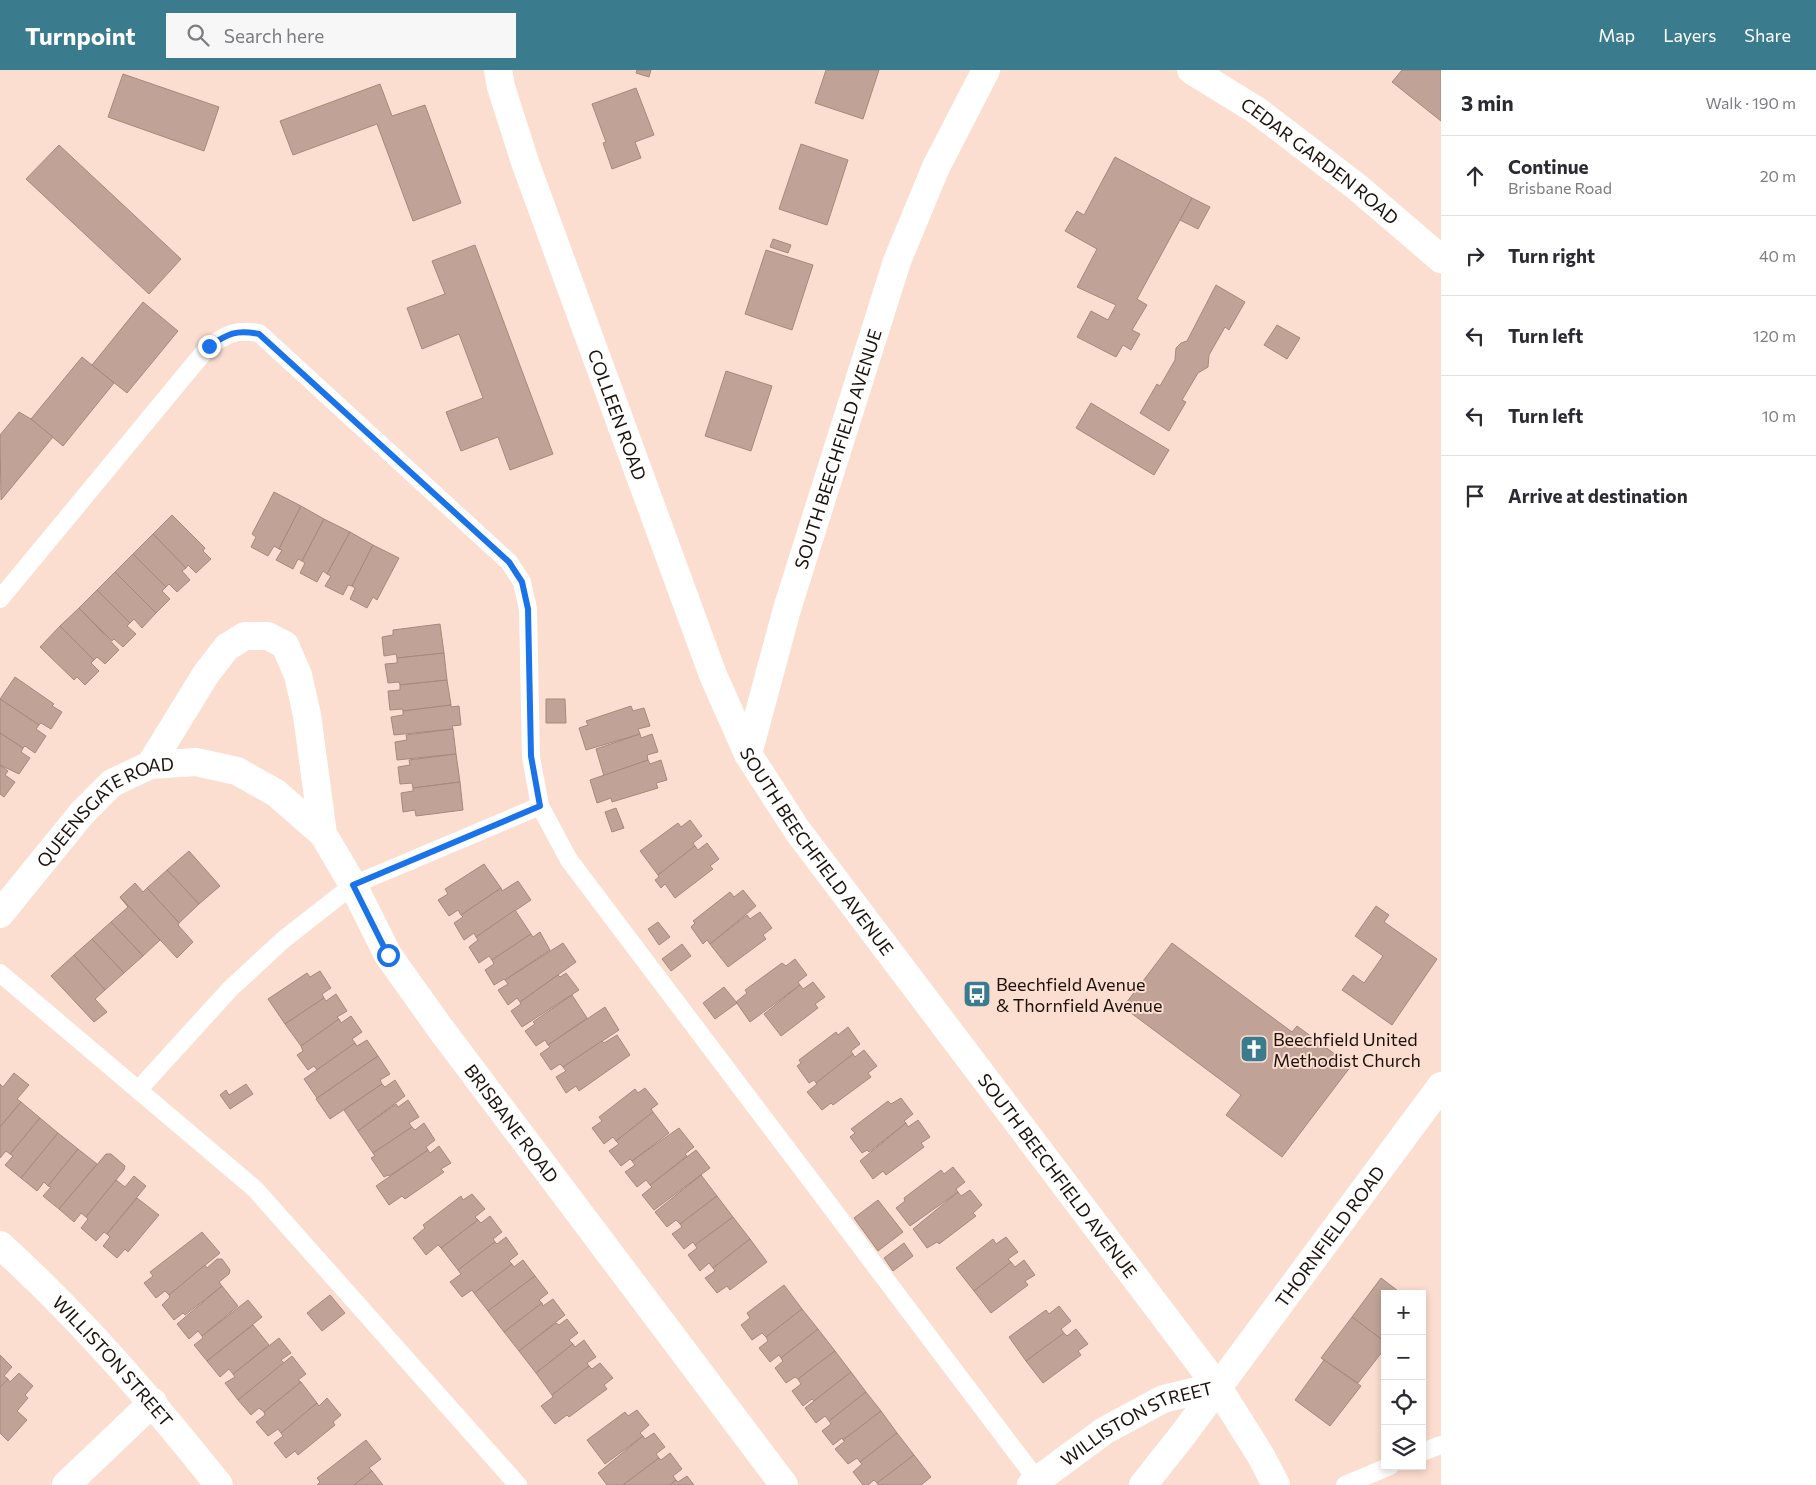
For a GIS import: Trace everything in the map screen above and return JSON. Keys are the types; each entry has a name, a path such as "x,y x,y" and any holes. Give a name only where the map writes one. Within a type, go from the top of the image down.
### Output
{"street":[{"name":"COLLEEN ROAD","path":"498,70 501,87 539,201 713,674 748,754"},
{"name":"SOUTH BEECHFIELD AVENUE","path":"986,70 936,167 897,261 787,609 748,754 797,830 1217,1386 1261,1456 1276,1485"},
{"name":"CEDAR GARDEN ROAD","path":"1191,70 1256,110 1357,187 1441,259"},
{"path":"150,765 206,674 227,647 245,636 268,636 285,645 298,675 307,715 323,834"},
{"name":"QUEENSGATE ROAD","path":"0,914 82,814 112,783 150,765 196,762 237,771"},
{"name":"BRISBANE ROAD","path":"237,771 276,793 323,834 353,885 388,955 440,1028 784,1485"},
{"name":"THORNFIELD ROAD","path":"1217,1386 1441,1086"},
{"name":"WILLISTON STREET","path":"0,1245 76,1318 153,1402 219,1485"},
{"name":"WILLISTON STREET","path":"1034,1482 1104,1431 1163,1399 1217,1386"},
{"name":"WILLISTON STREET","path":"1143,1485 1182,1436 1217,1386"},
{"path":"66,1485 153,1402"}],"lane":[{"path":"0,599 209,346 228,334 243,331 259,334 509,562 522,582 528,609 531,756 540,806 569,860 1034,1482"},
{"path":"139,1089 230,989 283,940 353,885 540,806"},
{"path":"0,973 255,1189 518,1485"},
{"path":"1426,1451 1441,1445"},
{"path":"1345,1485 1381,1470"}],"building":[{"path":"637,70 651,70 649,77 636,73"},
{"path":"826,70 879,70 863,119 815,103"},
{"path":"1402,70 1441,70 1441,121 1392,82"},
{"path":"123,74 219,107 204,151 108,117"},
{"path":"380,84 392,116 425,105 461,203 413,221 377,124 293,155 280,121"},
{"path":"636,88 654,135 635,142 641,158 612,169 603,143 606,142 592,104"},
{"path":"801,144 848,160 827,225 779,209"},
{"path":"59,145 181,259 149,294 26,179"},
{"path":"1115,157 1192,198 1137,299 1147,305 1132,330 1140,334 1131,350 1123,345 1116,357 1077,337 1091,311 1108,320 1116,305 1077,287 1097,249 1065,231 1077,211 1084,215"},
{"path":"1192,198 1210,207 1198,229 1180,220"},
{"path":"773,239 791,245 788,253 770,247"},
{"path":"475,245 553,454 510,470 498,437 461,451 446,412 483,398 459,334 422,349 407,308 445,294 432,261"},
{"path":"766,250 813,265 792,330 745,314"},
{"path":"1216,285 1245,302 1229,330 1225,327 1209,355 1208,367 1198,373 1182,400 1186,402 1169,431 1140,413 1157,384 1160,386 1175,360 1176,348 1181,343 1187,341"},
{"path":"143,302 178,331 127,393 92,365"},
{"path":"1277,325 1300,338 1287,359 1264,345"},
{"path":"82,357 114,383 63,446 31,419"},
{"path":"726,371 772,386 751,451 705,436"},
{"path":"1091,403 1169,450 1154,475 1076,428"},
{"path":"19,412 53,437 1,500 0,435"},
{"path":"274,492 301,506 279,549 274,546 268,556 251,547 256,537 252,534"},
{"path":"301,506 324,519 302,561 298,559 293,569 276,560 282,550 279,549"},
{"path":"172,515 205,548 203,551 211,559 196,573 188,565 186,568 153,534"},
{"path":"324,519 350,532 327,574 323,571 317,582 300,573 305,563 302,561"},
{"path":"350,532 373,545 352,586 348,585 343,595 325,586 331,576 327,574"},
{"path":"153,534 186,568 182,571 190,580 177,592 169,584 166,587 133,554"},
{"path":"373,545 399,558 377,600 373,597 367,608 350,599 355,588 352,586"},
{"path":"133,554 166,587 162,591 170,599 156,613 115,572"},
{"path":"115,572 156,613 142,628 134,619 130,623 97,590"},
{"path":"97,590 130,623 127,626 136,634 123,647 114,639 112,641 79,608"},
{"path":"79,608 119,650 105,664 97,657 94,660 60,626"},
{"path":"440,624 444,653 397,658 396,654 384,656 382,637 393,635 393,630"},
{"path":"60,626 94,660 91,663 99,671 85,685 77,677 74,680 40,647"},
{"path":"444,653 447,680 400,685 399,682 388,683 385,664 397,663 397,658"},
{"path":"15,677 54,704 52,706 62,712 51,729 41,723 39,725 0,699"},
{"path":"447,680 451,705 403,711 402,709 390,710 388,691 400,690 400,685"},
{"path":"0,699 39,725 36,729 46,736 35,753 25,746 23,748 0,733"},
{"path":"546,699 565,699 566,723 546,723"},
{"path":"451,705 451,707 459,706 461,725 452,726 453,729 394,735 391,717 403,715 403,711"},
{"path":"631,706 633,711 644,708 650,726 638,729 640,734 586,750 579,728 588,725 586,721"},
{"path":"453,729 456,754 397,760 395,742 407,740 406,735"},
{"path":"0,733 23,748 21,752 30,758 19,774 0,765"},
{"path":"640,734 641,738 652,734 658,752 647,755 648,760 604,776 596,749"},
{"path":"456,754 460,782 413,788 412,783 400,784 398,767 410,765 409,760"},
{"path":"648,760 650,764 661,760 667,780 656,783 658,788 612,802 611,798 597,803 590,780"},
{"path":"0,765 8,771 5,775 15,782 4,797 0,794"},
{"path":"460,782 463,810 416,816 415,810 403,812 401,793 413,791 413,788"},
{"path":"616,808 624,828 612,832 605,812"},
{"path":"690,820 702,836 693,843 695,846 658,875 640,851 678,823 681,827"},
{"path":"707,843 719,859 710,866 713,869 675,898 665,884 661,888 655,880 659,877 658,875 695,846 698,850"},
{"path":"189,851 220,886 199,904 167,870"},
{"path":"484,864 501,888 461,915 458,910 449,916 438,900 448,894 445,889"},
{"path":"167,870 199,904 179,923 147,888"},
{"path":"518,881 531,900 476,937 474,933 464,940 454,923 463,917 461,915 501,888 502,891"},
{"path":"135,883 143,892 147,888 179,923 178,925 193,942 177,958 120,897"},
{"path":"743,890 756,906 710,944 707,940 703,944 691,927 695,923 693,921 730,892 734,897"},
{"path":"120,897 160,940 143,956 111,922 128,907"},
{"path":"1376,906 1389,915 1384,922 1437,959 1392,1025 1342,990 1353,975 1364,983 1383,956 1355,936"},
{"path":"515,910 531,934 492,960 489,956 479,963 469,947 478,940 476,937"},
{"path":"760,912 772,928 763,935 766,939 728,967 710,944 747,915 750,919"},
{"path":"111,922 143,956 124,973 92,939"},
{"path":"658,922 670,937 659,945 648,929"},
{"path":"540,932 550,950 505,980 494,985 485,970 494,964 492,960 531,934 533,937"},
{"path":"92,939 124,973 105,990 74,955"},
{"path":"563,943 576,962 520,1002 517,998 508,1005 498,990 508,984 505,980"},
{"name":"Beechfield United Methodist Church","path":"1172,943 1292,1032 1297,1026 1351,1066 1282,1157 1226,1115 1241,1095 1123,1007"},
{"path":"682,944 691,956 671,971 662,959"},
{"path":"74,955 105,990 95,999 107,1012 94,1022 51,976"},
{"path":"795,959 807,975 798,982 800,985 750,1022 736,1002 747,993 745,990 782,963 786,966"},
{"path":"320,971 331,988 322,994 324,998 285,1024 268,999 307,973 310,977"},
{"path":"566,973 579,990 522,1027 511,1011 521,1004 520,1002 558,975 560,977"},
{"path":"813,982 825,997 815,1004 818,1008 781,1036 764,1014 800,985 803,989"},
{"path":"724,987 737,1003 715,1019 703,1003"},
{"path":"336,994 347,1011 337,1017 339,1019 301,1046 285,1024 324,998 326,1001"},
{"path":"572,995 587,1018 548,1045 545,1040 536,1046 525,1031 535,1024 533,1022"},
{"path":"605,1007 619,1030 563,1067 560,1064 551,1070 540,1054 550,1047 548,1045"},
{"path":"351,1016 362,1032 352,1039 355,1043 317,1070 314,1066 308,1070 297,1055 303,1051 301,1046 339,1019 341,1023"},
{"path":"848,1027 860,1044 851,1051 853,1054 816,1083 814,1080 809,1083 797,1066 801,1063 799,1060 836,1032 838,1035"},
{"path":"617,1035 630,1055 579,1091 576,1086 566,1093 556,1077 566,1071 563,1067 602,1041 604,1043"},
{"path":"367,1040 378,1056 317,1098 304,1079 355,1043 357,1046"},
{"path":"864,1050 877,1066 868,1073 871,1077 833,1105 831,1103 822,1110 807,1092 853,1054 855,1057"},
{"path":"378,1056 390,1074 380,1080 382,1084 330,1119 316,1099"},
{"path":"14,1073 29,1085 17,1099 21,1102 0,1127 0,1084 3,1087"},
{"path":"395,1080 405,1096 358,1131 344,1110 382,1084 385,1087"},
{"path":"246,1084 253,1094 230,1109 220,1095 226,1090 229,1095"},
{"path":"645,1088 658,1104 651,1109 653,1112 616,1141 613,1137 604,1144 592,1128 602,1121 599,1117 635,1089 638,1093"},
{"path":"901,1098 913,1114 904,1121 906,1123 869,1152 867,1150 862,1153 850,1137 855,1133 851,1129 888,1101 891,1104"},
{"path":"408,1100 419,1117 409,1123 412,1127 373,1153 358,1131 396,1104 398,1107"},
{"path":"21,1102 40,1118 10,1154 6,1151 0,1158 0,1127"},
{"path":"653,1112 669,1133 632,1161 630,1159 621,1166 609,1151 619,1144 616,1141"},
{"path":"40,1118 58,1133 21,1178 5,1165 13,1156 10,1154"},
{"path":"918,1120 930,1137 921,1143 924,1147 886,1175 883,1171 873,1179 860,1161 906,1123 908,1127"},
{"path":"424,1123 435,1140 426,1147 428,1150 389,1176 384,1177 371,1158 375,1156 373,1153 412,1127 415,1130"},
{"path":"679,1128 694,1147 685,1154 687,1156 650,1185 646,1180 637,1187 625,1172 635,1165 632,1161"},
{"path":"58,1133 78,1149 48,1186 44,1182 37,1191 21,1178"},
{"path":"439,1146 451,1163 441,1169 444,1172 405,1199 402,1196 389,1205 376,1186 428,1150 430,1153"},
{"path":"78,1149 97,1164 59,1209 43,1196 51,1187 48,1186"},
{"path":"696,1150 710,1168 654,1210 642,1195 652,1187 650,1185"},
{"path":"106,1154 111,1154 125,1166 124,1170 86,1217 81,1213 74,1222 59,1209"},
{"path":"953,1167 965,1182 956,1189 958,1192 910,1226 896,1208 905,1201 904,1198 941,1170 944,1174"},
{"path":"701,1175 717,1196 680,1224 676,1220 667,1227 655,1212"},
{"path":"134,1176 146,1186 107,1234 104,1232 96,1241 81,1228 88,1219 86,1217 116,1180 125,1187"},
{"path":"970,1190 982,1205 973,1213 976,1216 939,1244 937,1242 927,1248 913,1229 958,1192 961,1196"},
{"path":"472,1194 485,1209 475,1217 478,1220 441,1248 438,1245 426,1255 413,1238 425,1228 423,1225 461,1196 463,1200"},
{"path":"717,1196 733,1217 695,1245 693,1242 684,1249 672,1234 682,1227 680,1224"},
{"path":"137,1198 159,1215 128,1252 125,1249 117,1258 103,1246 110,1237 107,1234"},
{"path":"878,1200 903,1232 878,1251 854,1218"},
{"path":"490,1216 502,1232 493,1239 495,1242 458,1270 441,1248 478,1220 481,1223"},
{"path":"733,1217 750,1239 713,1268 709,1263 700,1271 688,1255 697,1248 695,1245"},
{"path":"202,1232 220,1253 169,1295 165,1291 156,1298 144,1283 153,1276 150,1272"},
{"path":"506,1237 518,1254 509,1261 512,1264 474,1293 472,1290 462,1297 450,1282 461,1274 458,1270 495,1242 497,1244"},
{"path":"1006,1237 1018,1252 1008,1259 1011,1262 974,1291 956,1268 993,1239 996,1244"},
{"path":"750,1239 767,1262 730,1290 727,1286 717,1293 705,1278 715,1271 713,1268"},
{"path":"904,1243 913,1256 893,1271 884,1258"},
{"path":"217,1259 222,1259 230,1270 229,1274 219,1282 222,1286 185,1315 183,1313 174,1320 162,1305 170,1297 169,1295 205,1265 207,1268"},
{"path":"523,1260 535,1276 488,1311 474,1293 512,1264 514,1267"},
{"path":"1024,1260 1035,1275 1025,1281 1028,1285 991,1313 974,1291 1011,1262 1015,1267"},
{"path":"535,1276 548,1293 539,1300 542,1303 504,1332 488,1311"},
{"path":"1381,1278 1397,1290 1381,1290 1381,1339 1352,1317"},
{"path":"784,1285 802,1309 766,1337 762,1333 752,1340 741,1325 750,1318 747,1313"},
{"path":"222,1286 238,1306 202,1336 198,1331 189,1339 177,1324"},
{"path":"330,1295 345,1313 322,1331 307,1313"},
{"path":"553,1299 565,1315 519,1351 504,1332 542,1303 543,1306"},
{"path":"248,1300 262,1317 207,1361 194,1345 203,1338 202,1336"},
{"path":"1059,1306 1071,1321 1061,1329 1064,1333 1026,1361 1009,1337 1046,1310 1049,1314"},
{"path":"802,1309 818,1329 781,1358 779,1355 770,1362 759,1348 768,1341 766,1337"},
{"path":"1352,1317 1381,1339 1381,1353 1358,1383 1321,1358"},
{"path":"567,1319 578,1333 569,1340 573,1344 536,1373 519,1351 556,1323 559,1325"},
{"path":"253,1325 269,1345 233,1374 229,1369 220,1377 207,1361"},
{"path":"818,1329 835,1351 798,1379 795,1377 786,1383 775,1368 783,1361 781,1358"},
{"path":"1076,1329 1088,1344 1078,1351 1081,1355 1043,1383 1026,1361 1064,1333 1067,1336"},
{"path":"279,1338 291,1353 281,1360 284,1363 238,1400 225,1383 235,1377 233,1374"},
{"path":"584,1340 596,1357 587,1363 589,1366 552,1395 536,1373 573,1344 575,1347"},
{"path":"835,1351 851,1372 814,1401 812,1399 803,1406 792,1391 801,1384 798,1379"},
{"path":"0,1355 12,1367 4,1376 8,1379 0,1387"},
{"path":"292,1356 306,1374 298,1380 301,1382 264,1412 259,1408 251,1415 238,1400"},
{"path":"1324,1360 1361,1386 1330,1426 1295,1400"},
{"path":"600,1363 613,1378 604,1385 607,1389 569,1417 567,1415 555,1424 541,1406 589,1366 592,1369"},
{"path":"851,1372 866,1392 829,1421 825,1416 816,1423 805,1408"},
{"path":"19,1373 33,1386 25,1395 28,1398 17,1411 27,1420 8,1441 0,1433 0,1387 8,1379 10,1382"},
{"path":"301,1382 317,1403 281,1433 278,1429 268,1436 256,1422 265,1415 264,1412"},
{"path":"866,1392 881,1411 843,1440 842,1438 833,1445 822,1431 831,1424 829,1421"},
{"path":"327,1398 341,1415 333,1422 335,1425 298,1455 295,1451 286,1458 274,1443 283,1436 281,1433 317,1403 319,1406"},
{"path":"637,1410 649,1425 640,1433 643,1436 605,1464 587,1440 625,1412 628,1416"},
{"path":"881,1411 897,1433 860,1462 857,1458 848,1464 835,1449 845,1441 843,1440"},
{"path":"654,1433 665,1447 656,1454 659,1458 623,1485 607,1485 598,1473 643,1436 645,1439"},
{"path":"897,1433 914,1455 877,1483 874,1480 868,1485 863,1485 853,1472 862,1464 860,1462"},
{"path":"366,1440 381,1459 369,1468 372,1471 354,1485 317,1485 320,1482 317,1478"},
{"path":"670,1453 682,1469 673,1476 676,1480 670,1485 623,1485 659,1458 661,1460"},
{"path":"914,1455 931,1477 921,1485 878,1485 877,1483"},
{"path":"372,1471 383,1485 354,1485"},
{"path":"687,1476 694,1485 670,1485 676,1480 678,1482"}],"place":[{"name":"Beechfield Avenue & Thornfield Avenue","path":"977,994"},
{"name":"Beechfield United Methodist Church","path":"1254,1049"}],"route":[{"path":"209,346 228,334 243,331 259,334 509,562 522,582 528,609 531,756 540,806 353,885 388,955"}]}
